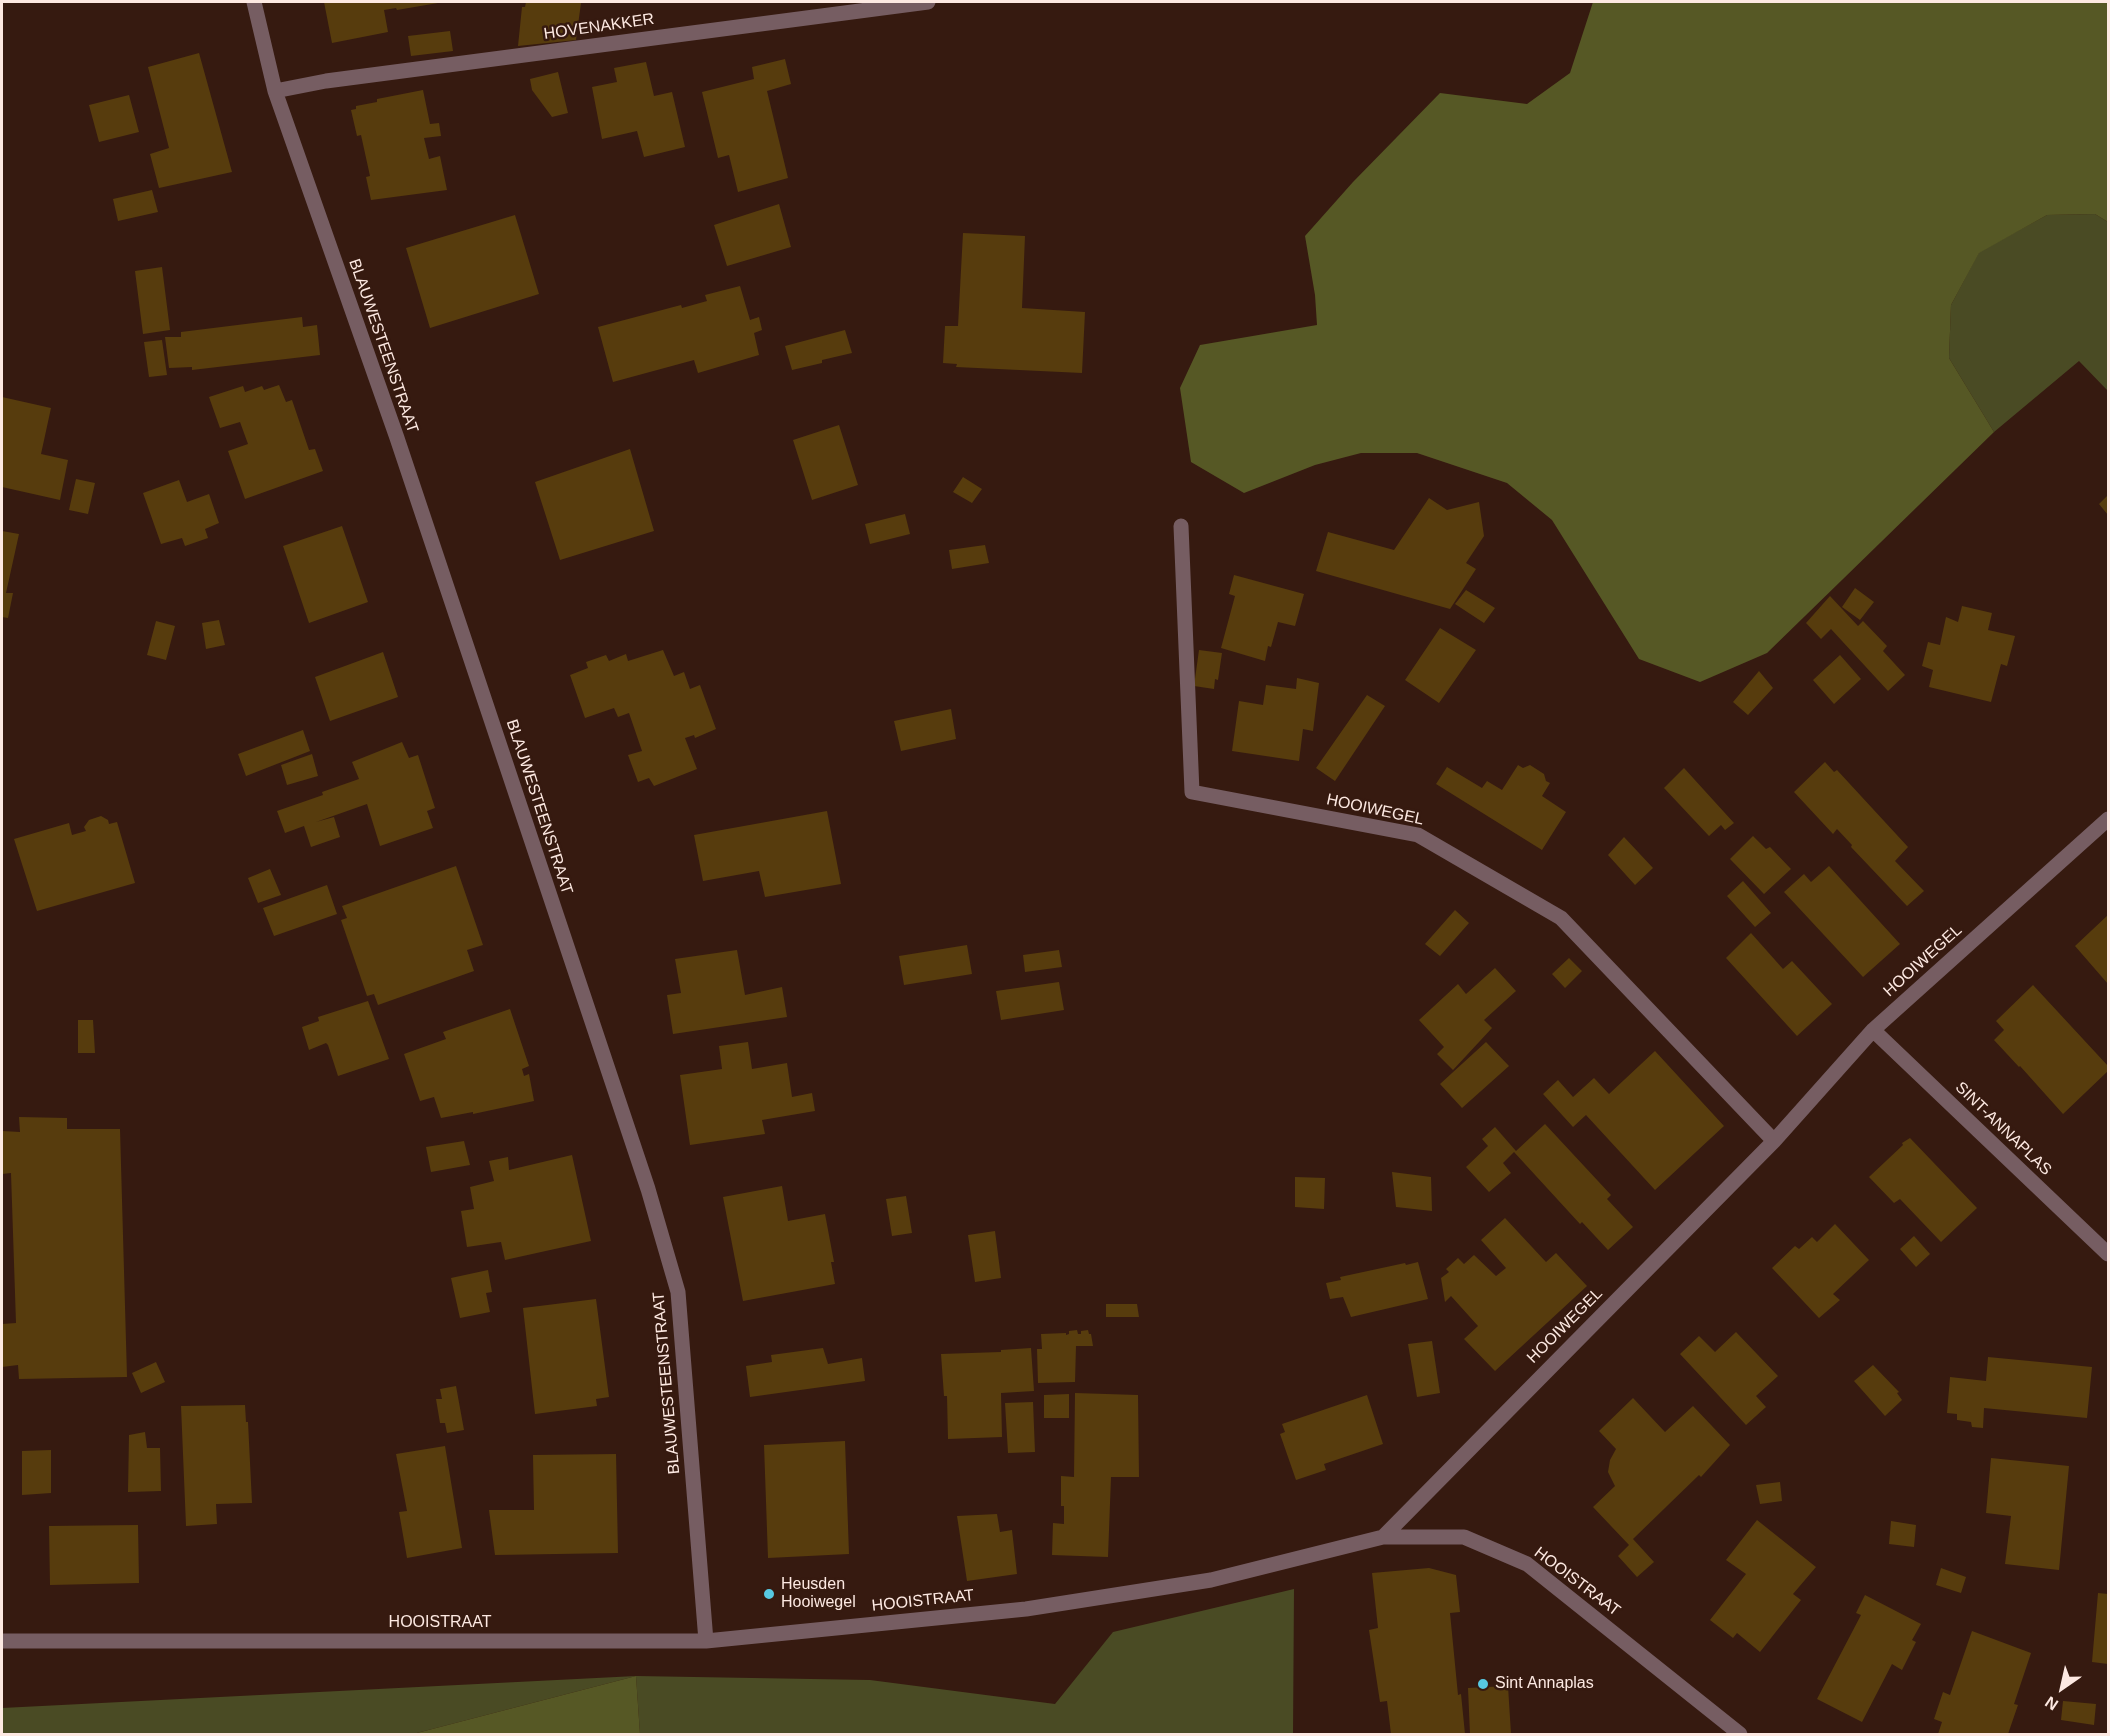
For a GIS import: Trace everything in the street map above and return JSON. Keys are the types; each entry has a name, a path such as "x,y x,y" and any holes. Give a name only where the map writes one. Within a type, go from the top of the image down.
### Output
{"street":[{"name":"BLAUWESTEENSTRAAT","path":"254,2 275,91 400,450 648,1189 678,1292 706,1641"},
{"name":"HOVENAKKER","path":"275,91 326,81 928,2"},
{"name":"HOOIWEGEL","path":"1181,526 1192,792 1418,835 1562,918 1774,1141"},
{"name":"HOOIWEGEL","path":"1383,1538 1774,1141 1873,1030 2109,819"},
{"name":"SINT-ANNAPLAS","path":"1873,1030 2109,1254"},
{"name":"HOOISTRAAT","path":"2,1641 706,1641 1026,1609 1211,1580 1383,1538 1464,1537 1527,1564 1740,1734"}],"shaded area":[{"path":"2095,214 2108,222 2108,391 2079,361 1994,432 1949,358 1951,305 1979,252 2047,215"},
{"path":"1294,1589 1293,1734 640,1734 636,1676 870,1680 1055,1704 1113,1632"},
{"path":"636,1676 413,1734 2,1734 2,1708"}],"green space":[{"path":"1593,2 2108,2 2108,222 2095,214 2047,215 1979,253 1951,305 1949,358 1994,432 1767,653 1700,682 1639,659 1552,520 1507,483 1417,453 1361,453 1315,465 1244,493 1191,462 1180,388 1200,345 1317,325 1315,295 1305,236 1353,182 1440,93 1527,104 1570,73"},
{"path":"636,1676 640,1734 413,1734"}],"building":[{"path":"324,2 438,3 384,10 388,32 332,43"},
{"path":"526,2 581,3 576,40 518,46 522,7 525,7"},
{"path":"450,31 453,51 411,56 408,36"},
{"path":"199,53 232,172 159,188 150,154 169,148 148,67"},
{"path":"785,59 791,84 767,91 788,178 738,192 729,155 718,158 702,92 754,79 752,67"},
{"path":"646,62 654,96 672,92 685,147 644,157 637,131 602,139 592,87 617,82 614,68"},
{"path":"558,72 568,113 552,117 532,90 530,79"},
{"path":"423,90 430,124 439,123 441,136 424,138 429,159 440,156 447,190 371,200 366,177 370,176 361,135 357,136 351,110 356,109 356,106 377,102 377,99"},
{"path":"129,95 139,132 99,142 89,105"},
{"path":"152,190 158,212 118,221 113,199"},
{"path":"779,204 791,247 727,266 714,225"},
{"path":"515,215 539,294 430,328 406,248"},
{"path":"963,233 1025,236 1022,308 1085,312 1082,373 956,367 957,364 943,363 945,326 958,326"},
{"path":"162,267 170,330 143,334 135,271"},
{"path":"740,286 750,320 759,317 762,330 754,333 759,355 698,373 694,360 613,382 598,327 681,305 682,308 707,301 705,295"},
{"path":"302,317 303,327 317,325 320,355 192,370 192,367 169,368 165,337 181,337 181,332"},
{"path":"845,330 852,353 792,370 785,346"},
{"path":"162,340 167,375 149,377 144,342"},
{"path":"279,385 286,402 292,400 309,450 315,449 323,471 245,499 228,451 248,444 240,422 220,428 209,397 243,386 245,392 262,386 264,390"},
{"path":"2,397 51,408 41,454 68,460 60,500 2,487"},
{"path":"839,425 858,485 812,500 793,440"},
{"path":"630,449 654,531 560,560 535,482"},
{"path":"963,477 982,489 972,503 953,492"},
{"path":"76,479 95,483 88,514 69,510"},
{"path":"179,480 187,502 209,494 219,523 205,529 208,538 185,546 182,538 161,544 143,493"},
{"path":"2108,495 2108,515 2099,504"},
{"path":"1429,498 1447,510 1479,502 1484,536 1466,563 1476,569 1450,609 1316,571 1328,532 1394,550"},
{"path":"905,514 910,534 870,544 865,524"},
{"path":"342,526 368,602 309,623 283,546"},
{"path":"2,531 19,534 6,593 13,593 8,618 2,617"},
{"path":"985,545 989,563 952,569 949,550"},
{"path":"1234,575 1304,594 1295,626 1278,622 1271,647 1268,646 1265,661 1221,648 1235,596 1229,594"},
{"path":"1855,588 1874,602 1860,620 1842,607"},
{"path":"1466,590 1495,608 1484,623 1455,604"},
{"path":"1830,596 1858,626 1863,621 1887,646 1883,651 1905,675 1888,691 1831,629 1821,639 1806,623"},
{"path":"1962,606 1992,613 1988,630 2015,636 2007,666 2001,664 1991,702 1929,687 1933,670 1922,666 1928,642 1940,645 1946,617 1958,622"},
{"path":"219,620 225,645 206,649 202,623"},
{"path":"156,621 175,626 166,660 147,655"},
{"path":"1440,628 1476,650 1439,703 1405,680"},
{"path":"663,650 674,676 684,672 690,689 700,685 716,729 695,738 694,735 685,738 697,769 654,786 649,778 638,782 628,755 642,751 629,713 618,717 614,708 585,718 570,675 588,668 586,662 606,655 609,661 626,654 628,661"},
{"path":"1199,650 1222,653 1218,680 1215,679 1214,689 1194,686"},
{"path":"383,652 398,697 330,721 315,677"},
{"path":"1840,655 1861,679 1834,704 1813,680"},
{"path":"1759,671 1773,688 1748,715 1733,702"},
{"path":"1297,678 1319,683 1313,731 1303,729 1299,761 1232,751 1239,701 1263,705 1266,685 1296,689"},
{"path":"1367,695 1385,706 1335,781 1316,768"},
{"path":"951,709 956,739 901,751 894,721"},
{"path":"303,730 310,751 246,776 238,754"},
{"path":"402,742 409,758 418,755 435,808 427,811 433,828 380,846 367,804 316,822 334,817 340,837 311,847 304,826 285,833 277,811 323,795 322,792 359,779 352,762"},
{"path":"312,754 318,776 287,785 281,765"},
{"path":"1825,762 1834,772 1837,770 1908,847 1895,861 1924,891 1907,906 1837,829 1833,834 1794,792"},
{"path":"1518,765 1523,768 1530,765 1544,774 1546,781 1550,783 1542,796 1566,812 1542,850 1436,784 1447,767 1482,788 1487,781 1502,790"},
{"path":"1684,768 1734,823 1725,830 1721,825 1709,836 1664,788"},
{"path":"827,811 841,884 765,897 759,871 703,881 694,835"},
{"path":"101,816 108,820 109,824 117,822 135,883 37,911 14,839 69,823 72,835 86,831 84,827 89,820"},
{"path":"1753,836 1766,849 1770,847 1791,869 1764,894 1730,859"},
{"path":"1624,837 1653,868 1635,885 1608,855"},
{"path":"456,866 483,945 467,950 474,971 378,1005 374,994 367,996 341,920 347,918 342,906"},
{"path":"1829,866 1900,944 1863,977 1784,892 1804,874 1811,882"},
{"path":"270,869 281,895 258,903 248,878"},
{"path":"1743,881 1771,913 1755,927 1727,896"},
{"path":"327,885 337,914 274,936 263,908"},
{"path":"1455,910 1469,923 1440,956 1425,944"},
{"path":"2108,915 2108,984 2075,946"},
{"path":"1751,933 1783,969 1792,961 1832,1004 1797,1036 1726,958"},
{"path":"967,945 972,974 904,985 899,956"},
{"path":"737,950 745,995 782,987 787,1017 673,1034 667,995 681,993 675,959"},
{"path":"1059,950 1062,967 1025,972 1023,955"},
{"path":"1569,958 1582,971 1565,988 1552,974"},
{"path":"1495,968 1516,991 1484,1020 1492,1028 1453,1070 1437,1054 1444,1047 1419,1020 1458,984 1466,994"},
{"path":"1059,982 1064,1010 1001,1020 996,991"},
{"path":"2033,985 2108,1066 2108,1071 2063,1114 1994,1040 2004,1030 1996,1021"},
{"path":"368,1001 389,1059 338,1076 328,1045 326,1043 309,1050 302,1027 319,1021 318,1017"},
{"path":"510,1009 529,1066 522,1069 524,1076 529,1074 534,1101 473,1114 473,1112 441,1118 434,1097 420,1101 404,1054 446,1039 443,1032"},
{"path":"78,1020 93,1020 95,1053 78,1053"},
{"path":"748,1042 752,1069 787,1063 792,1097 812,1093 815,1111 762,1120 765,1134 690,1145 680,1075 722,1069 719,1046"},
{"path":"1486,1042 1509,1066 1462,1108 1440,1084"},
{"path":"1655,1051 1724,1126 1655,1190 1586,1115 1573,1127 1543,1094 1558,1080 1573,1097 1594,1078 1609,1094"},
{"path":"19,1117 67,1118 67,1129 120,1129 127,1377 19,1379 18,1365 2,1367 2,1324 16,1323 11,1173 2,1174 2,1131 20,1132"},
{"path":"1545,1124 1611,1195 1607,1199 1633,1227 1608,1250 1582,1222 1580,1224 1514,1152 1503,1163 1511,1173 1489,1192 1466,1167 1488,1146 1482,1139 1495,1127 1516,1151"},
{"path":"1910,1138 1977,1208 1941,1242 1900,1199 1894,1203 1869,1177 1903,1145 1902,1143"},
{"path":"464,1141 470,1165 431,1172 426,1147"},
{"path":"572,1155 591,1241 505,1260 501,1242 467,1247 461,1211 474,1209 470,1187 494,1181 489,1161 508,1157 509,1170"},
{"path":"1392,1172 1431,1177 1432,1211 1396,1207"},
{"path":"1295,1177 1325,1178 1324,1209 1295,1207"},
{"path":"782,1186 788,1221 825,1214 834,1262 831,1262 835,1284 743,1301 723,1197"},
{"path":"906,1196 912,1233 892,1236 886,1199"},
{"path":"1505,1218 1546,1262 1556,1253 1587,1286 1495,1371 1464,1339 1478,1326 1451,1296 1445,1302 1441,1278 1449,1272 1446,1269 1458,1258 1464,1264 1474,1255 1496,1276 1506,1268 1481,1240"},
{"path":"1835,1224 1869,1260 1833,1294 1840,1300 1819,1318 1772,1268 1795,1246 1799,1249 1812,1237 1817,1242"},
{"path":"995,1231 1001,1278 975,1282 968,1235"},
{"path":"1914,1236 1930,1254 1916,1267 1900,1249"},
{"path":"1418,1262 1428,1299 1351,1317 1343,1297 1330,1299 1326,1283 1341,1280 1340,1277"},
{"path":"488,1270 492,1292 486,1293 490,1312 460,1318 451,1278"},
{"path":"596,1299 609,1397 596,1399 597,1406 535,1414 523,1308"},
{"path":"1106,1304 1137,1304 1139,1317 1106,1317"},
{"path":"1077,1330 1078,1334 1081,1334 1081,1331 1088,1330 1093,1346 1076,1346 1075,1382 1038,1383 1037,1349 1042,1349 1041,1334 1066,1333 1066,1335 1069,1331"},
{"path":"1736,1332 1778,1376 1756,1396 1766,1407 1746,1425 1680,1354 1699,1336 1715,1352"},
{"path":"1432,1341 1440,1393 1417,1397 1408,1344"},
{"path":"823,1348 828,1364 862,1358 865,1381 750,1397 746,1366 772,1362 771,1355"},
{"path":"1031,1348 1034,1391 1001,1393 1002,1437 948,1439 947,1396 944,1396 941,1354 1001,1352 1001,1350"},
{"path":"1988,1357 2092,1367 2087,1418 1984,1408 1983,1428 1972,1427 1971,1422 1957,1420 1957,1414 1947,1413 1950,1377 1986,1381"},
{"path":"156,1362 165,1382 141,1393 132,1373"},
{"path":"1873,1365 1899,1392 1897,1393 1902,1400 1885,1416 1854,1381"},
{"path":"456,1386 464,1430 447,1433 445,1423 440,1423 436,1399 442,1399 440,1389"},
{"path":"1075,1393 1138,1395 1139,1477 1111,1477 1108,1557 1052,1555 1053,1523 1064,1524 1064,1506 1061,1506 1061,1476 1074,1477"},
{"path":"1069,1394 1069,1418 1044,1418 1044,1395"},
{"path":"1367,1395 1383,1444 1324,1464 1326,1470 1296,1480 1280,1434 1285,1432 1282,1424"},
{"path":"1633,1398 1665,1432 1693,1406 1730,1445 1701,1477 1699,1475 1633,1539 1654,1562 1637,1577 1618,1556 1629,1545 1593,1507 1615,1486 1608,1472 1610,1460 1616,1449 1599,1431"},
{"path":"1033,1402 1035,1452 1008,1453 1005,1403"},
{"path":"245,1405 252,1503 216,1504 217,1524 186,1526 181,1406"},
{"path":"145,1432 147,1448 160,1448 161,1491 128,1492 129,1435"},
{"path":"845,1441 849,1554 768,1558 764,1445"},
{"path":"445,1446 462,1548 407,1558 399,1512 407,1511 396,1454"},
{"path":"51,1450 51,1493 22,1495 22,1451"},
{"path":"616,1454 618,1553 495,1555 489,1510 534,1510 533,1455"},
{"path":"1991,1458 2069,1466 2059,1570 2005,1564 2011,1516 1986,1513"},
{"path":"1780,1482 1782,1501 1760,1504 1756,1485"},
{"path":"997,1514 1000,1532 1012,1530 1017,1574 967,1581 957,1516"},
{"path":"1757,1520 1816,1567 1793,1594 1801,1600 1760,1652 1737,1633 1733,1638 1710,1620 1746,1574 1726,1560"},
{"path":"1891,1521 1916,1525 1914,1547 1889,1544"},
{"path":"138,1525 139,1583 50,1585 49,1526"},
{"path":"1429,1568 1456,1575 1460,1612 1450,1613 1458,1695 1461,1694 1465,1734 1391,1734 1387,1701 1380,1702 1369,1630 1378,1628 1372,1573"},
{"path":"1941,1568 1966,1577 1961,1593 1936,1585"},
{"path":"2098,1593 2108,1594 2108,1664 2092,1662"},
{"path":"1865,1595 1921,1624 1912,1640 1916,1642 1902,1670 1892,1664 1862,1722 1817,1699 1861,1615 1856,1613"},
{"path":"1972,1631 2031,1653 2014,1704 2018,1705 2008,1734 1938,1734 1942,1722 1934,1719 1943,1692 1950,1695"},
{"path":"1508,1686 1511,1734 1470,1734 1468,1688"},
{"path":"2063,1701 2096,1704 2094,1725 2061,1720"}],"place":[{"name":"Heusden Hooiwegel","path":"769,1594"},
{"name":"Sint Annaplas","path":"1483,1684"}]}
